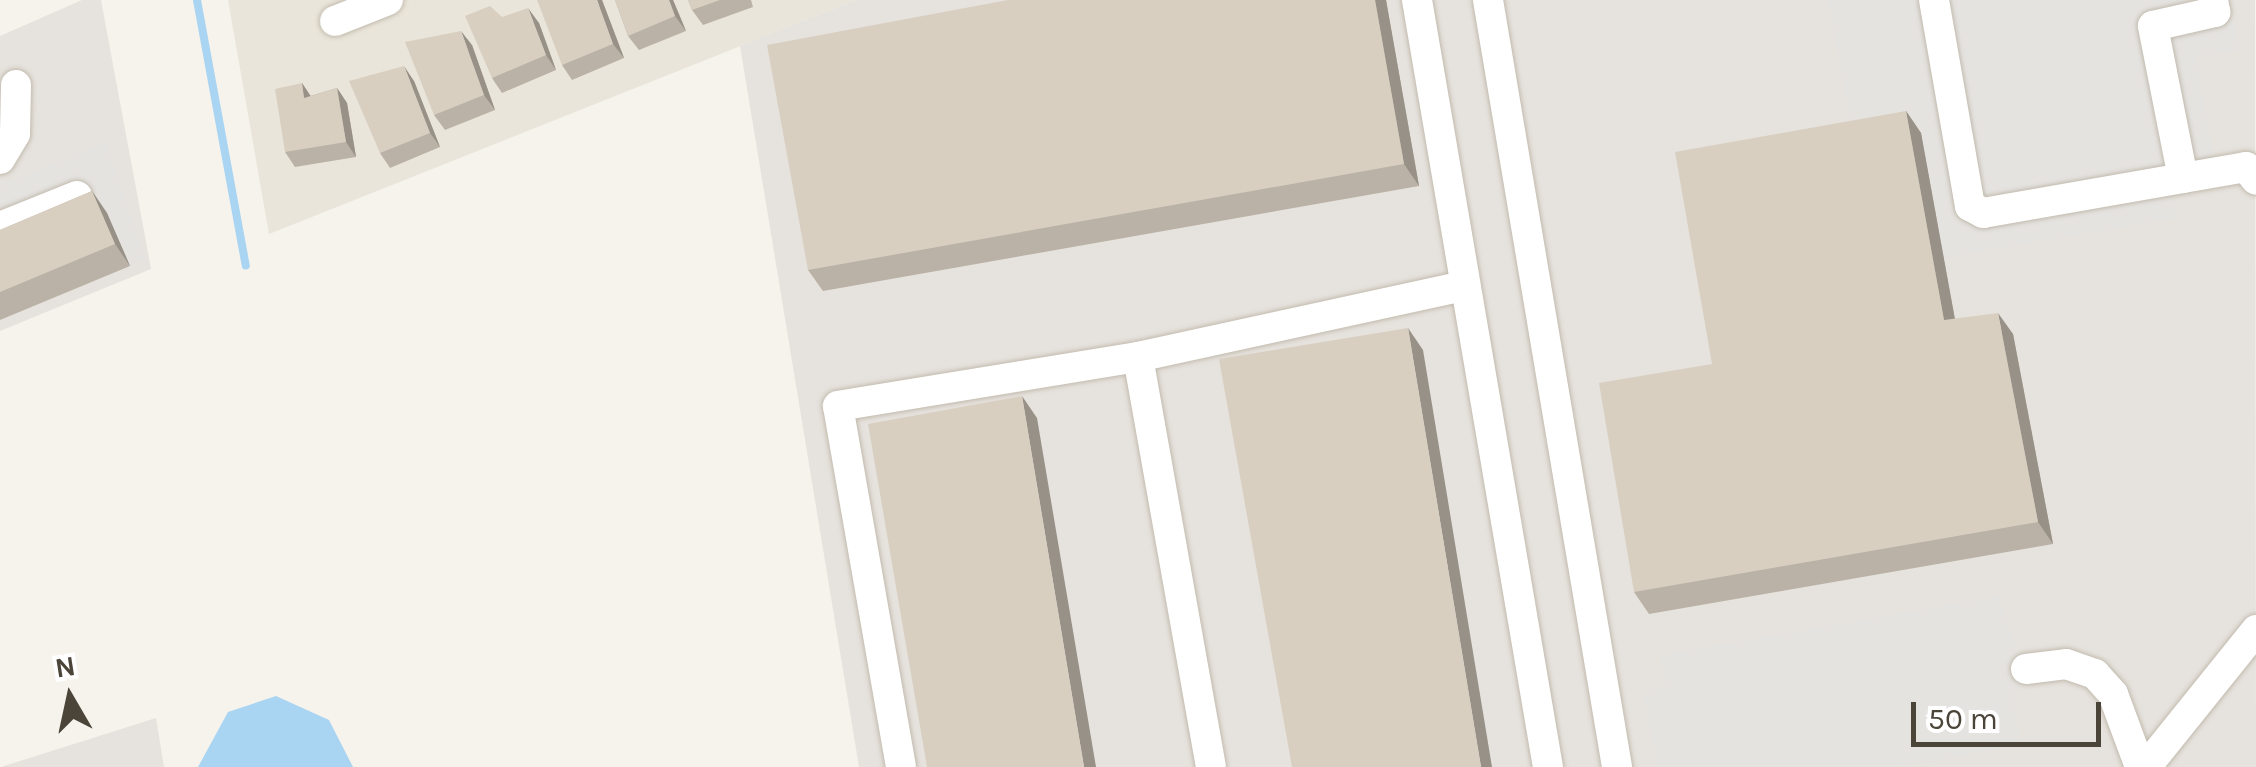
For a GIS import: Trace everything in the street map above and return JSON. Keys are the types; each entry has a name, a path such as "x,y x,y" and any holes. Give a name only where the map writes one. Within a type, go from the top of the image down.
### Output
{"street":[{"path":"335,22 388,0"},
{"path":"1417,0 1548,767"},
{"path":"1488,0 1618,767"},
{"path":"1934,0 1970,206 1983,213 2246,167 2256,180"},
{"path":"2184,178 2153,26 2215,12 2213,0"},
{"path":"0,159 15,134 16,85"},
{"path":"0,227 76,196"},
{"path":"901,767 838,406 1138,358 1464,286"},
{"path":"1138,358 1211,767"},
{"path":"2026,669 2066,664 2095,674 2114,694 2143,767 2256,630"}],"shaded area":[{"path":"82,0 101,0 151,269 0,331 0,36"},
{"path":"228,0 856,0 269,234"},
{"path":"856,0 2255,0 2256,767 859,767 740,46"},
{"path":"1828,0 2231,0 2240,50 2196,56 2219,185 2172,194 2177,218 1944,258 1921,133 1854,144"},
{"path":"106,142 145,258 130,266 107,213 0,257 0,186"},
{"path":"1999,596 2029,685 2013,694 2021,745 1897,767 1657,767 1643,692 1666,686 1660,655"},
{"path":"156,718 164,767 1,767"}],"water":[{"path":"276,696 329,720 353,767 198,767 228,712"}],"building":[{"path":"537,0 597,0 613,44 562,65"},
{"path":"615,0 669,0 675,16 628,36"},
{"path":"688,0 720,0 692,10"},
{"path":"1008,0 1375,0 1404,164 808,270 767,45"},
{"path":"490,6 502,17 528,8 546,55 492,78 465,16"},
{"path":"461,31 484,95 434,115 405,42"},
{"path":"404,66 430,133 380,153 349,81"},
{"path":"302,83 304,98 337,88 346,142 285,152 275,89"},
{"path":"1906,111 1944,320 1998,313 2038,522 1634,592 1599,383 1712,364 1675,152"},
{"path":"92,191 115,244 0,292 0,230"},
{"path":"1408,328 1481,767 1292,767 1219,359"},
{"path":"1022,396 1084,767 927,767 868,424"}],"waterway":[{"path":"197,0 246,266"}]}
